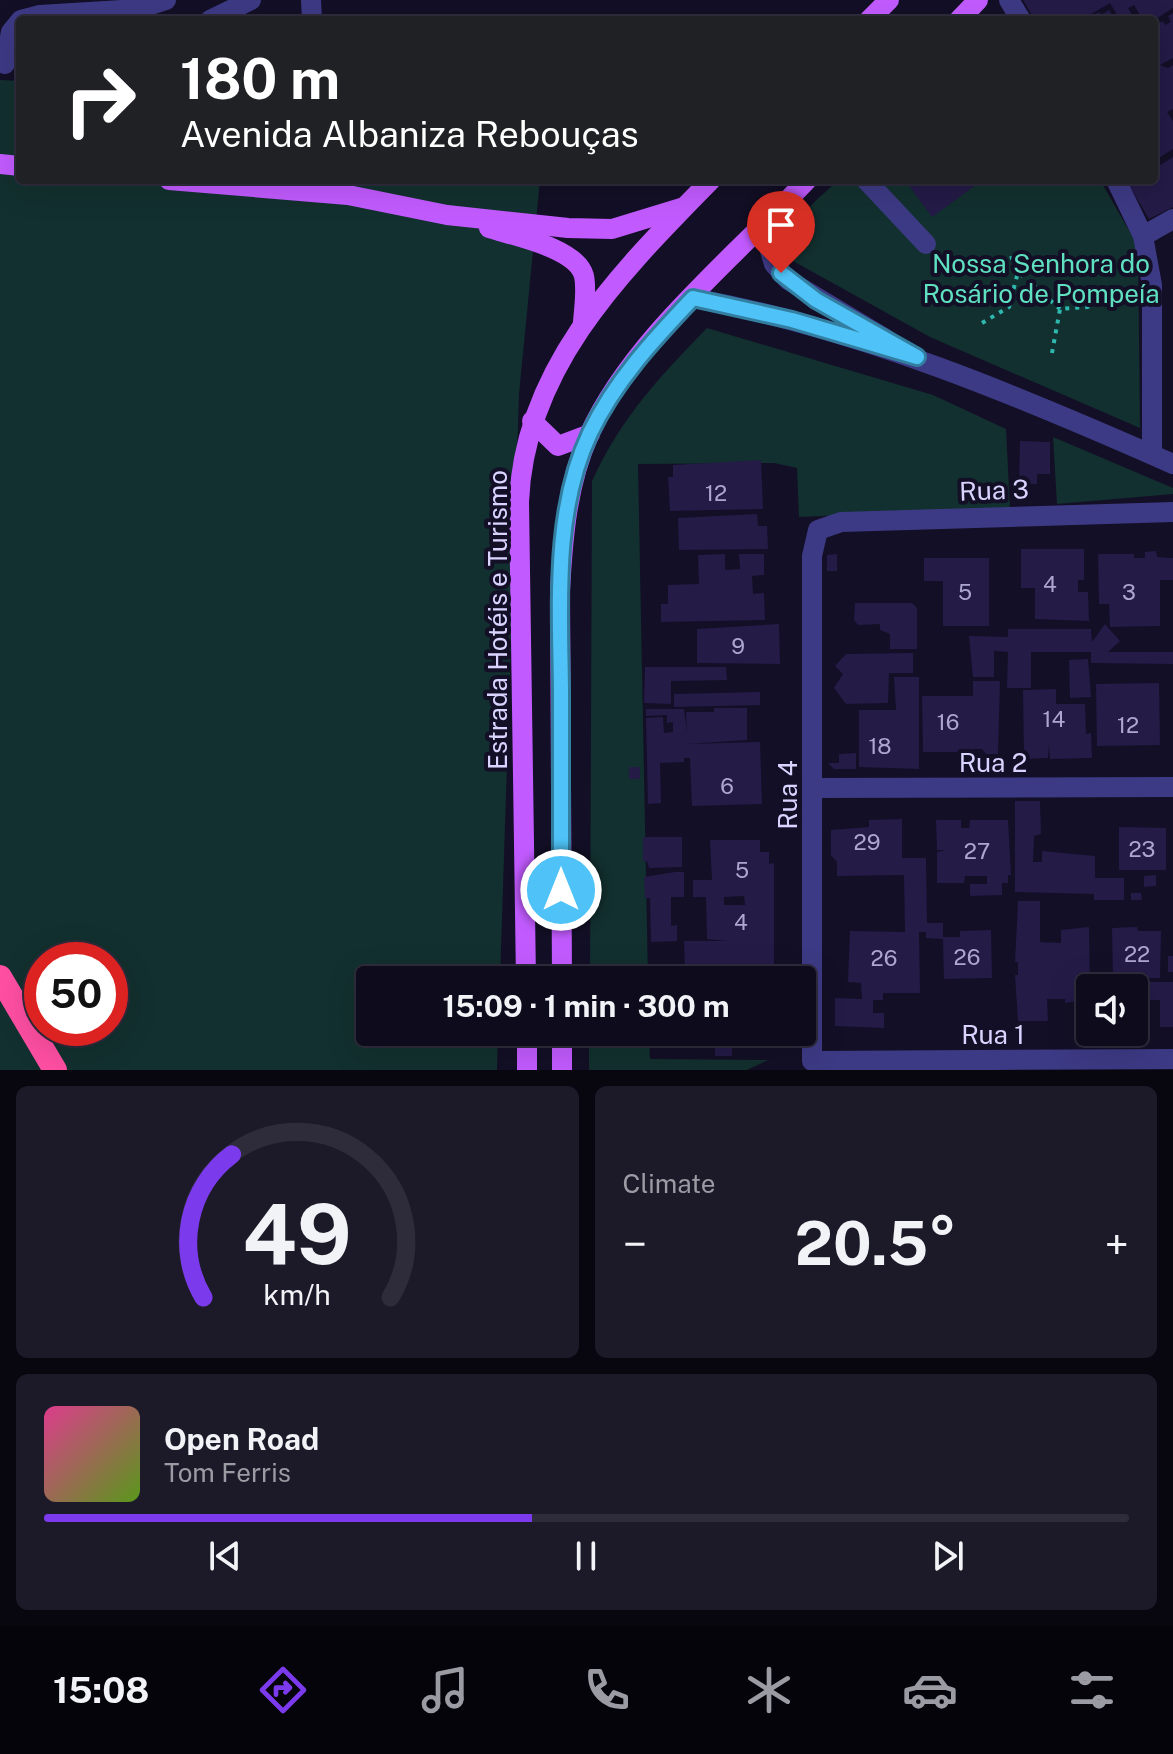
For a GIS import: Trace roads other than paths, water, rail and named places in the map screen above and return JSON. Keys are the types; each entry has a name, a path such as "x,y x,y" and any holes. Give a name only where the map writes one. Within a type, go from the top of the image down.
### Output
{"highway":[{"path":"0,977 55,1070"}],"main road":[{"path":"873,16 889,0"},
{"path":"963,16 978,0"},
{"path":"253,184 344,187 548,247 571,258 583,273 583,322"},
{"name":"Estrada Hotéis e Turismo","path":"526,966 519,502 523,458 532,421 550,375 583,322 707,184"},
{"path":"562,966 560,590 570,496 590,434 636,361 803,184"},
{"path":"447,215 612,229 684,207"},
{"path":"532,421 558,446 590,434"},
{"path":"527,1046 527,1070"},
{"path":"562,1046 562,1070"}],"street":[{"path":"30,14 105,7 138,9 166,0"},
{"path":"218,16 251,0"},
{"path":"8,64 11,32 16,27"},
{"path":"870,184 926,244"},
{"path":"1118,184 1163,286 1152,454"},
{"path":"1143,236 1173,219"},
{"path":"763,227 774,264 788,280 816,300 917,357"},
{"path":"693,298 792,320 917,357 1173,464"},
{"name":"Rua 3","path":"818,530 831,523 861,520 1173,512"},
{"name":"Rua 4","path":"812,1061 812,547 818,530"},
{"name":"Rua 2","path":"813,788 1173,787"},
{"name":"Rua 1","path":"812,1061 1173,1059"}],"park label":[{"name":"Nossa Senhora do Rosário de Pompeía","path":"1041,278"}]}
